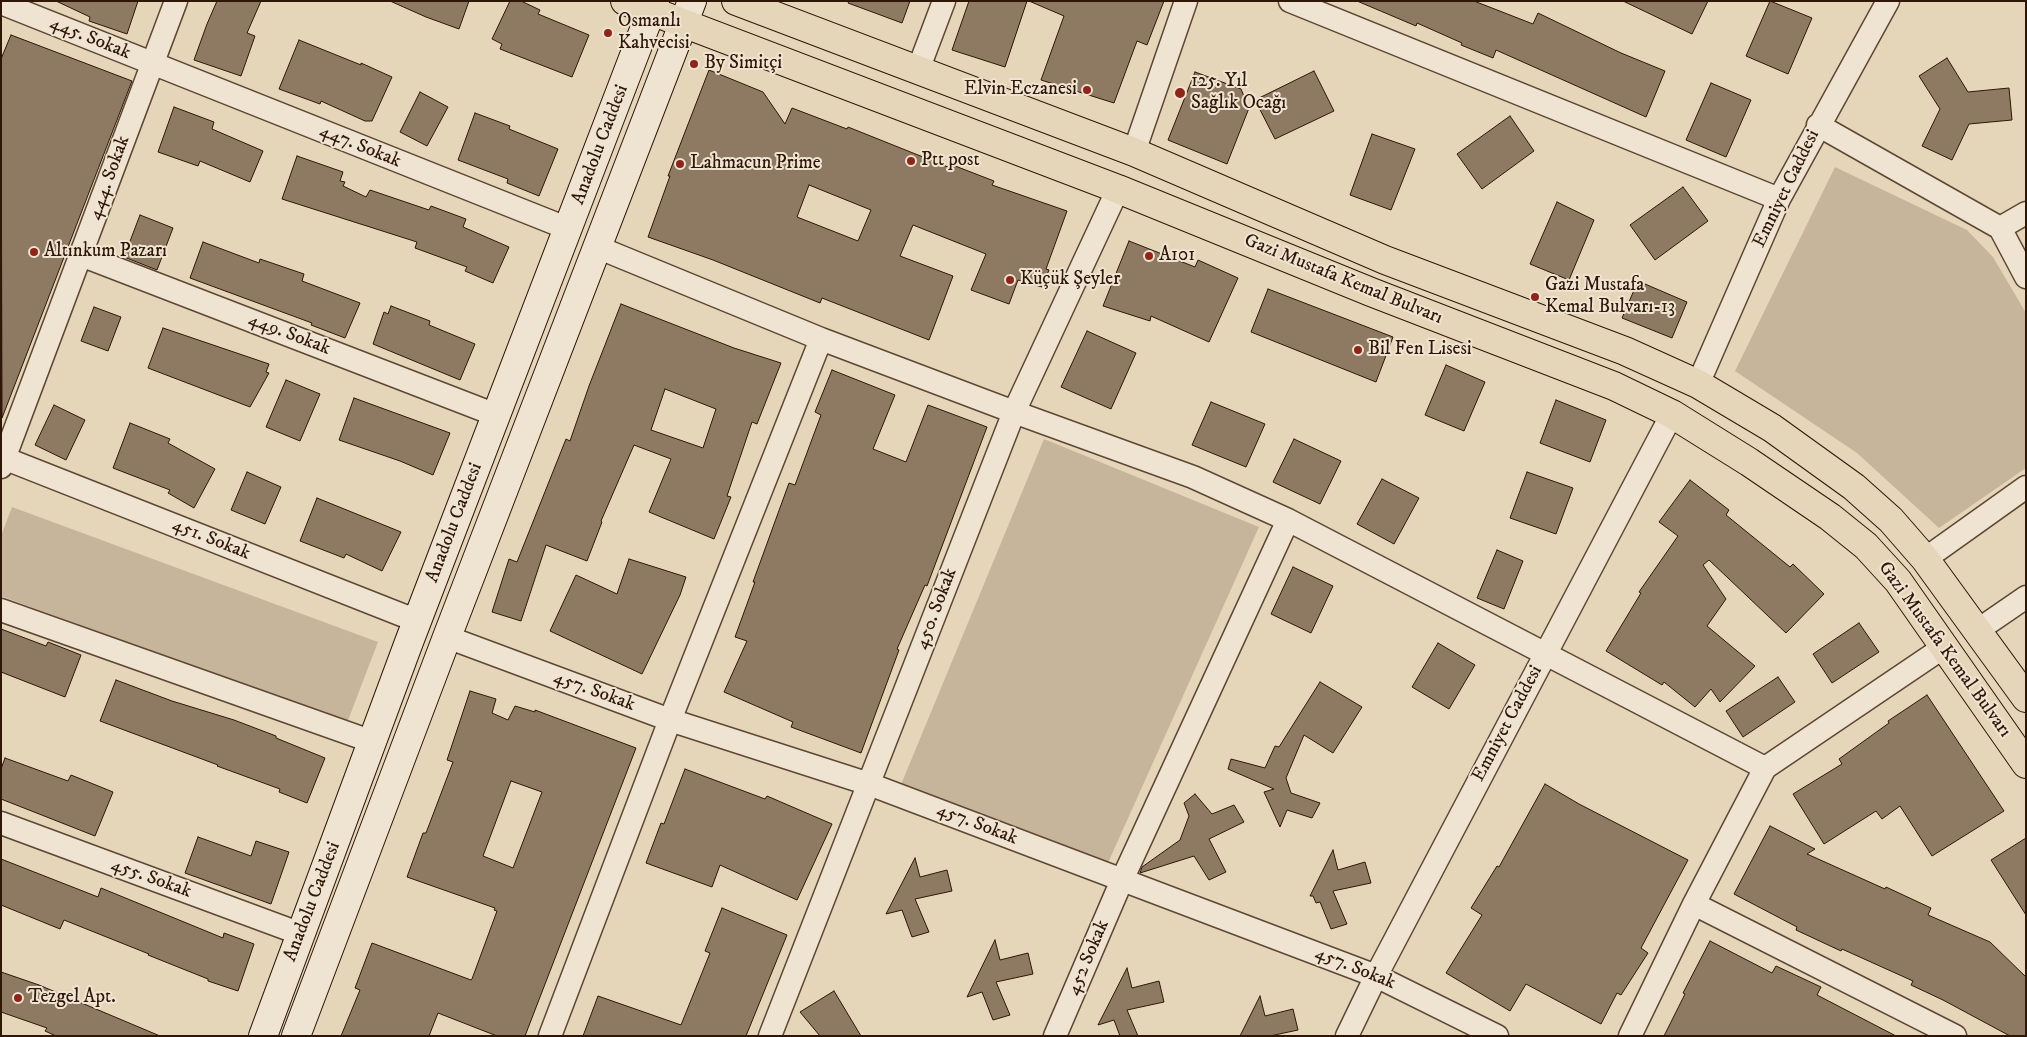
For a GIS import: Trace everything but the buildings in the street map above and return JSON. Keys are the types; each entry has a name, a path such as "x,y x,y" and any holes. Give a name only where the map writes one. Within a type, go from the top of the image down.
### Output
{"main road":[{"name":"Gazi Mustafa Kemal Bulvarı","path":"625,1 688,12 1371,292 1614,386 1672,414 1830,516 1866,546 1898,581 2026,764"},
{"name":"Gazi Mustafa Kemal Bulvarı","path":"736,1 1134,152 1385,260 1625,351 1698,384 1772,428 1854,487 1891,520 1925,559 2026,698"},
{"name":"Anadolu Caddesi","path":"263,1036 418,620 653,6"},
{"name":"Anadolu Caddesi","path":"296,1036 446,638 688,12"}],"street":[{"name":"444. Sokak","path":"2,460 176,1"},
{"path":"918,70 944,1"},
{"path":"1134,152 1186,1"},
{"path":"1290,1 1779,199"},
{"name":"Emniyet Caddesi","path":"1698,384 1779,199 1818,125 1888,1"},
{"name":"445. Sokak","path":"1,3 152,64"},
{"name":"447. Sokak","path":"152,64 569,229"},
{"path":"1818,125 2000,228 2026,277"},
{"name":"450. Sokak","path":"770,1036 1014,412 1118,189"},
{"path":"2000,228 2026,213"},
{"path":"598,247 821,339 1193,477 1288,520 1765,768"},
{"name":"449. Sokak","path":"81,255 496,415"},
{"path":"550,1036 670,720 821,339"},
{"name":"Emniyet Caddesi","path":"1347,1036 1376,976 1672,414"},
{"name":"451. Sokak","path":"2,460 418,620"},
{"path":"1925,559 2026,487"},
{"name":"452 Sokak","path":"1055,1036 1122,880 1288,520"},
{"path":"1978,630 2026,597"},
{"path":"1,610 372,742"},
{"name":"457. Sokak","path":"446,638 670,720 868,784 1376,976 1497,1036"},
{"path":"1630,1036 1694,904 1765,768 1944,647"},
{"name":"455. Sokak","path":"1,823 301,934"},
{"path":"1694,904 1955,1036"}],"shaded area":[{"path":"1835,167 1967,230 1993,257 2026,313 2026,468 1939,528 1857,453 1735,371"},
{"path":"1044,439 1259,527 1107,865 900,787"},
{"path":"12,507 378,642 347,723 1,596 1,536"}],"place":[{"name":"Osmanlı Kahvecisi","path":"608,33"},
{"name":"By Simitçi","path":"694,64"},
{"name":"Elvin Eczanesi","path":"1087,90"},
{"name":"125. Yıl Sağlık Ocağı","path":"1180,93"},
{"name":"Ptt post","path":"911,161"},
{"name":"Lahmacun Prime","path":"680,164"},
{"name":"Altınkum Pazarı","path":"34,252"},
{"name":"A101","path":"1149,256"},
{"name":"Küçük Şeyler","path":"1010,280"},
{"name":"Gazi Mustafa Kemal Bulvarı-13","path":"1535,297"},
{"name":"Bil Fen Lisesi","path":"1358,350"},
{"name":"Tezgel Apt.","path":"18,998"}]}
